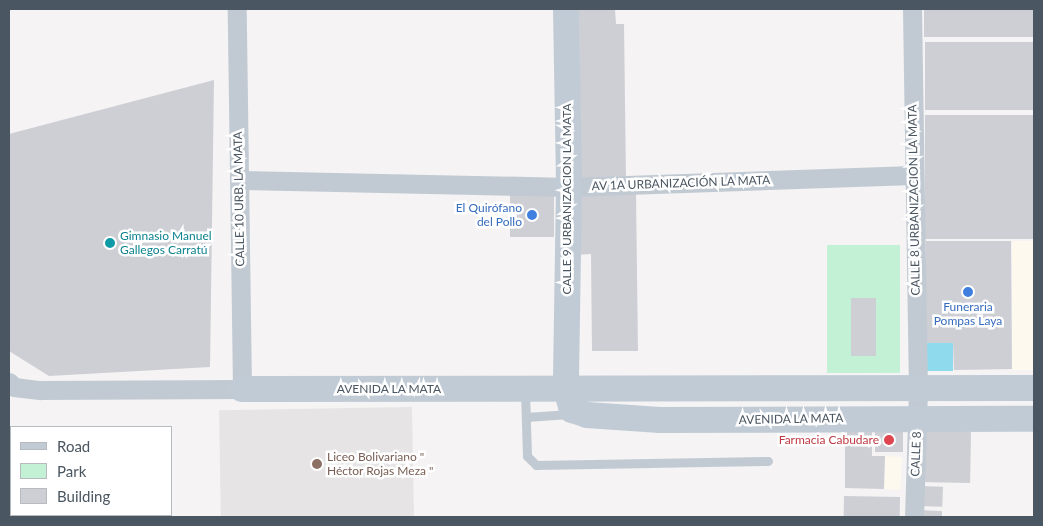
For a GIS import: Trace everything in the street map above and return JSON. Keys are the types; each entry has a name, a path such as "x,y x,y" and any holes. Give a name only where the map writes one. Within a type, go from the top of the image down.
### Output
{"street":[{"name":"CALLE 10 URB. LA MATA","path":"237,9 242,389"},
{"name":"CALLE 9 URBANIZACION LA MATA","path":"566,9 569,187 566,389"},
{"name":"CALLE 8 URBANIZACION LA MATA","path":"912,9 913,175 918,390"},
{"name":"AV 1A URBANIZACIÓN LA MATA","path":"239,180 569,187 913,175"},
{"path":"9,382 14,386 40,390 242,389"},
{"name":"AVENIDA LA MATA","path":"242,389 918,390 1034,388"},
{"path":"566,389 568,404 577,414"},
{"name":"CALLE 8","path":"914,517 918,390"},
{"name":"AVENIDA LA MATA","path":"577,414 660,420 1034,419"}],"lane":[{"path":"526,389 527,456 536,465 768,461"},
{"path":"526,417 577,414"}],"shaded area":[{"path":"1012,241 1034,241 1034,370 1012,370"},
{"name":"Liceo Bolivariano \" Héctor Rojas Meza \"","path":"412,407 414,517 221,517 219,410"},
{"path":"885,456 902,457 900,490 883,489"}],"green space":[{"path":"827,245 900,245 900,373 827,373"}],"water":[{"path":"926,343 953,343 953,371 926,371"}],"building":[{"path":"579,9 615,9 616,24 624,24 626,181 580,181"},
{"path":"924,9 1034,9 1034,37 924,37"},
{"path":"925,42 1034,42 1034,110 925,110"},
{"name":"Gimnasio Manuel Gallegos Carratú","path":"214,80 210,367 49,376 9,351 9,134"},
{"path":"925,115 1034,115 1034,239 925,239"},
{"name":"El Quirófano del Pollo","path":"510,192 554,192 554,237 510,237"},
{"path":"636,193 638,351 592,351 591,254 576,255 575,195"},
{"name":"Funeraria Pompas Laya","path":"926,241 1011,241 1012,369 954,370 953,343 926,343"},
{"path":"851,298 876,298 876,356 851,356"},
{"name":"Farmacia Cabudare","path":"875,429 903,429 903,452 875,452"},
{"path":"845,430 872,430 872,456 885,456 884,489 845,488"},
{"path":"920,431 971,432 970,483 919,482"},
{"path":"919,486 943,487 942,507 918,506"},
{"path":"844,496 900,497 900,517 844,517"},
{"path":"918,510 942,511 942,517 917,517"}],"place":[{"name":"El Quirófano del Pollo","path":"532,215"},
{"name":"Gimnasio Manuel Gallegos Carratú","path":"110,243"},
{"name":"Funeraria Pompas Laya","path":"968,292"},
{"name":"Farmacia Cabudare","path":"889,440"},
{"name":"Liceo Bolivariano \" Héctor Rojas Meza \"","path":"317,464"}]}
